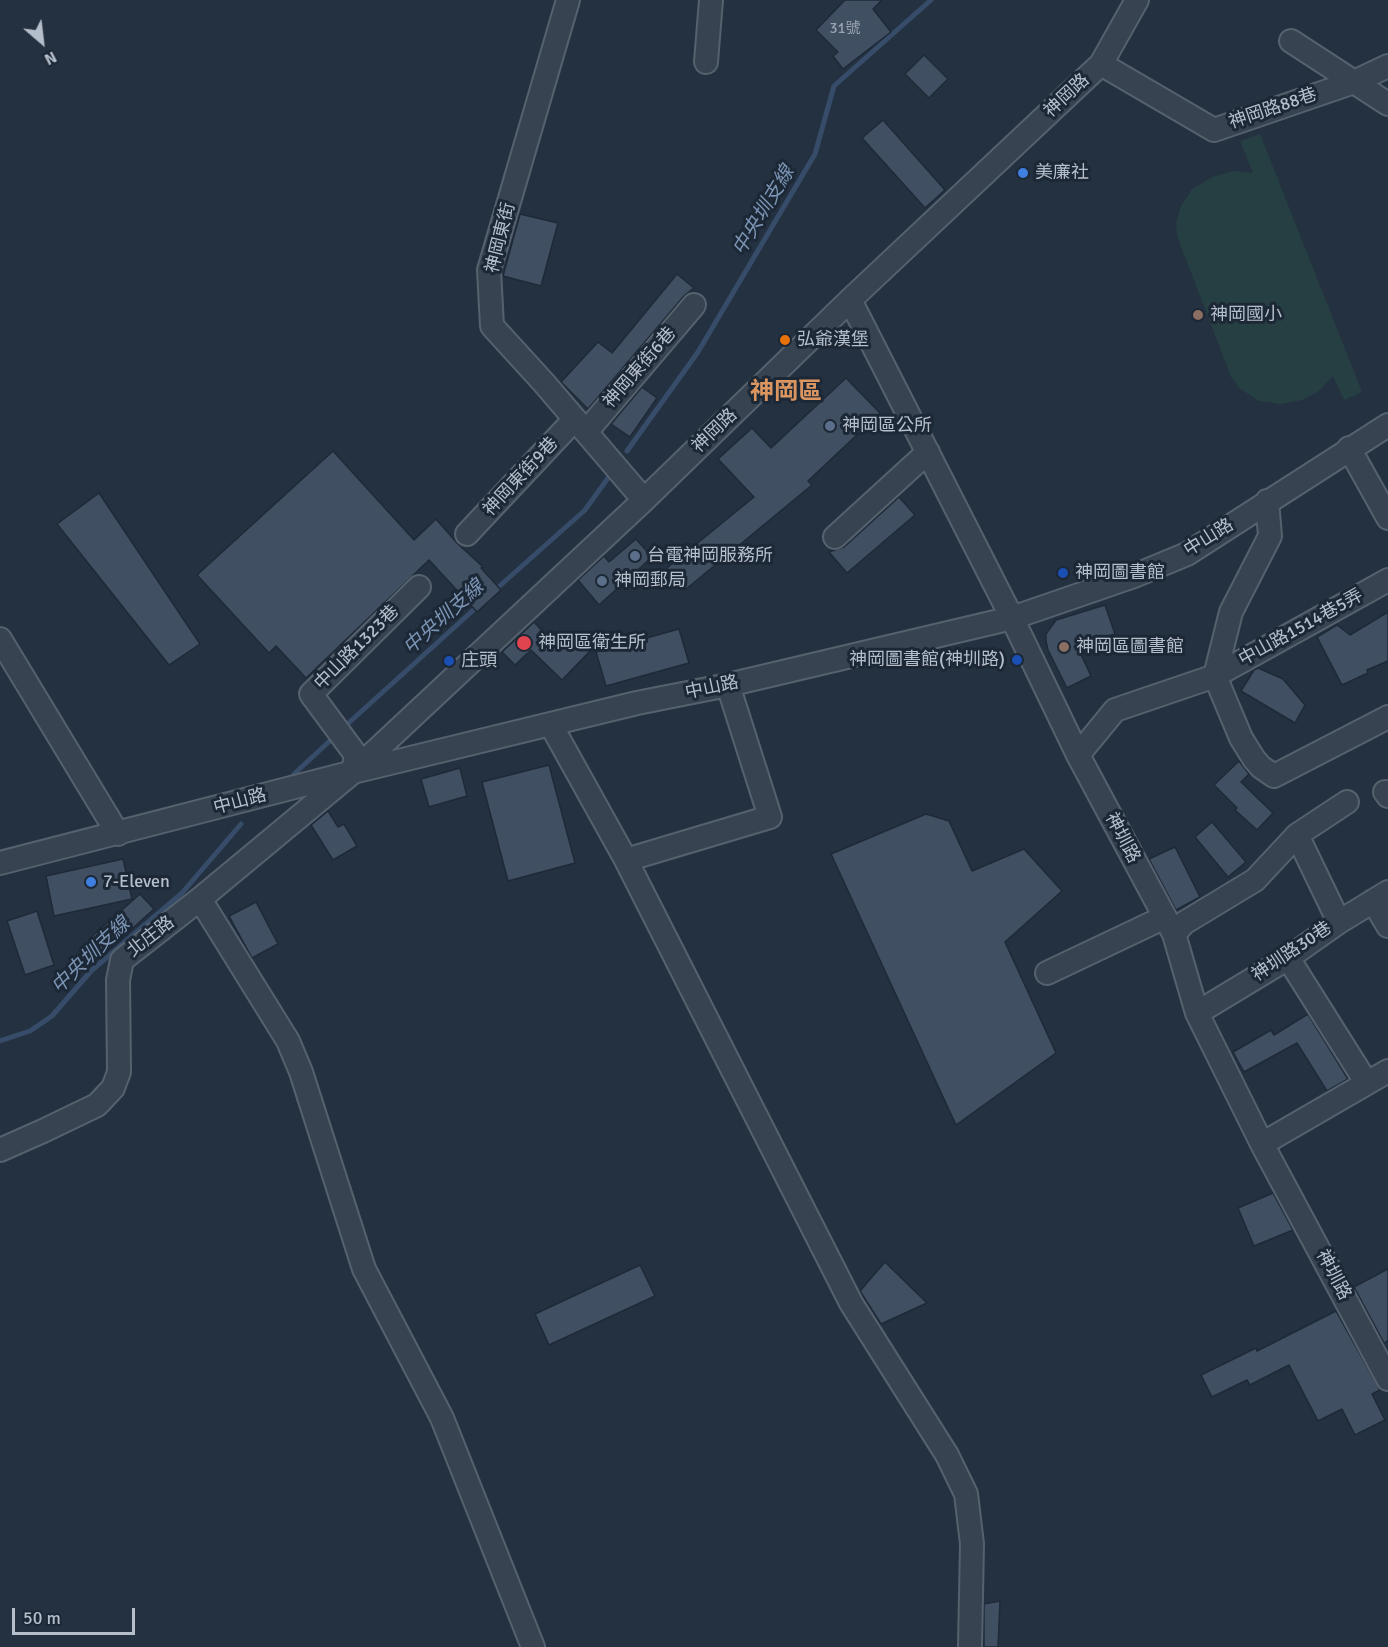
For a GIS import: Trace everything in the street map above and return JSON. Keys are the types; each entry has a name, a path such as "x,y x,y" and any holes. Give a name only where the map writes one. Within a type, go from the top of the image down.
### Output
{"street":[{"name":"神岡東街","path":"568,0 489,270 492,326 644,500"},
{"path":"706,62 711,0"},
{"name":"神岡路","path":"352,772 644,500 850,300 1101,64 1137,0"},
{"path":"1291,40 1388,104"},
{"name":"神岡路88巷","path":"1101,64 1214,130 1354,82 1388,66"},
{"name":"神圳路","path":"850,300 1012,618 1078,755 1169,925 1197,1013 1262,1144 1388,1379"},
{"name":"神岡東街6巷","path":"580,426 694,305"},
{"name":"中山路","path":"0,863 352,772 637,703 728,685 1012,618 1134,576 1187,554 1388,425"},
{"name":"神岡東街9巷","path":"467,534 580,426"},
{"path":"1349,448 1388,518"},
{"path":"835,537 928,452"},
{"path":"1267,501 1270,536 1231,612 1220,648 1215,676 1241,738 1254,759 1274,776 1388,717"},
{"name":"中山路1514巷5弄","path":"1078,755 1115,710 1215,676 1388,580"},
{"name":"中山路1323巷","path":"352,772 356,755 311,694 418,587"},
{"path":"0,639 118,834"},
{"path":"626,860 770,817 728,685"},
{"path":"551,725 626,860 850,1303 948,1455 966,1494 972,1544 970,1647"},
{"name":"北庄路","path":"0,1150 97,1105 113,1088 119,1072 118,980 122,960 200,899 352,772"},
{"path":"1047,973 1169,925 1184,923 1255,880 1297,835 1347,802"},
{"path":"1297,835 1339,922"},
{"path":"1380,897 1388,926"},
{"name":"神圳路30巷","path":"1197,1013 1288,958 1339,922 1380,897"},
{"path":"200,899 288,1041 301,1072 364,1269 442,1418 533,1647"},
{"path":"1288,958 1366,1082"},
{"path":"1262,1144 1388,1071"}],"green space":[{"path":"1260,134 1362,392 1344,400 1333,376 1319,391 1302,400 1281,404 1259,401 1239,388 1231,377 1177,236 1176,222 1181,206 1192,189 1212,177 1234,171 1253,173 1240,141"}],"building":[{"path":"845,0 882,0 873,9 891,32 843,69 833,56 838,52 816,30"},
{"path":"924,55 948,79 929,98 905,74"},
{"path":"883,120 945,190 925,208 862,138"},
{"path":"520,214 558,223 541,286 503,276"},
{"path":"677,274 694,288 684,296 588,409 561,382 598,342 612,353"},
{"path":"846,378 880,413 808,481 812,485 685,590 667,568 754,497 718,459 752,428 771,448"},
{"path":"642,387 657,398 630,437 611,424"},
{"path":"333,451 414,540 436,519 483,567 481,568 501,590 477,612 429,560 306,678 276,646 269,653 197,575"},
{"path":"99,493 200,644 169,665 57,524"},
{"path":"899,497 915,515 847,573 829,552 844,547"},
{"path":"636,539 652,557 599,605 578,580 604,556 609,562"},
{"name":"神岡區圖書館","path":"1105,605 1115,634 1077,646 1091,676 1067,688 1048,650 1046,634 1056,620"},
{"path":"1388,612 1388,661 1342,685 1317,637 1337,625 1350,635"},
{"path":"534,622 559,649 576,632 593,648 562,680 531,650 515,665 502,652"},
{"path":"679,629 689,663 606,686 596,652"},
{"path":"1258,668 1283,679 1305,705 1295,723 1241,691 1254,670"},
{"path":"1239,761 1249,774 1241,782 1273,813 1257,830 1235,810 1237,808 1214,785"},
{"path":"549,765 575,863 508,881 482,782"},
{"path":"460,768 467,796 429,807 421,779"},
{"path":"328,811 338,827 344,824 357,846 333,860 311,825"},
{"path":"926,814 949,821 972,871 1024,849 1062,891 1005,942 1056,1053 956,1125 831,854"},
{"path":"1212,822 1246,862 1228,877 1195,837"},
{"path":"1175,847 1200,897 1176,910 1149,859"},
{"path":"123,859 132,899 54,916 46,876"},
{"path":"140,894 154,909 103,955 89,939"},
{"path":"256,902 278,944 252,958 229,916"},
{"path":"37,911 54,965 25,975 7,921"},
{"path":"1308,1014 1348,1079 1327,1091 1297,1043 1244,1072 1233,1052 1271,1030 1274,1035"},
{"path":"1273,1193 1293,1230 1254,1246 1238,1208"},
{"path":"885,1262 927,1303 881,1324 860,1291"},
{"path":"640,1265 655,1296 549,1345 535,1314"},
{"path":"1388,1269 1388,1341 1384,1343 1354,1287"},
{"path":"1336,1311 1380,1390 1372,1394 1385,1420 1355,1435 1342,1409 1318,1421 1289,1365 1250,1385 1247,1380 1212,1397 1201,1375 1256,1348 1257,1351"},
{"path":"1000,1601 998,1647 984,1647 984,1604"}],"waterway":[{"name":"中央圳支線","path":"627,451 698,352 815,154 834,86 931,0"},
{"name":"中央圳支線","path":"494,591 585,510 608,478"},
{"name":"中央圳支線","path":"343,728 479,605"},
{"name":"中央圳支線","path":"294,774 334,737"},
{"name":"中央圳支線","path":"0,1041 30,1031 52,1016 91,971 182,893 241,824"}],"place":[{"name":"美廉社","path":"1023,173"},
{"name":"神岡國小","path":"1198,315"},
{"name":"弘爺漢堡","path":"785,340"},
{"name":"神岡區公所","path":"830,426"},
{"name":"台電神岡服務所","path":"635,556"},
{"name":"神岡圖書館","path":"1063,573"},
{"name":"神岡郵局","path":"602,581"},
{"name":"神岡區衛生所","path":"524,643"},
{"name":"神岡區圖書館","path":"1064,647"},
{"name":"神岡圖書館(神圳路)","path":"1017,660"},
{"name":"庄頭","path":"449,661"},
{"name":"7-Eleven","path":"91,882"}],"district":[{"name":"神岡區","path":"786,393"}]}
